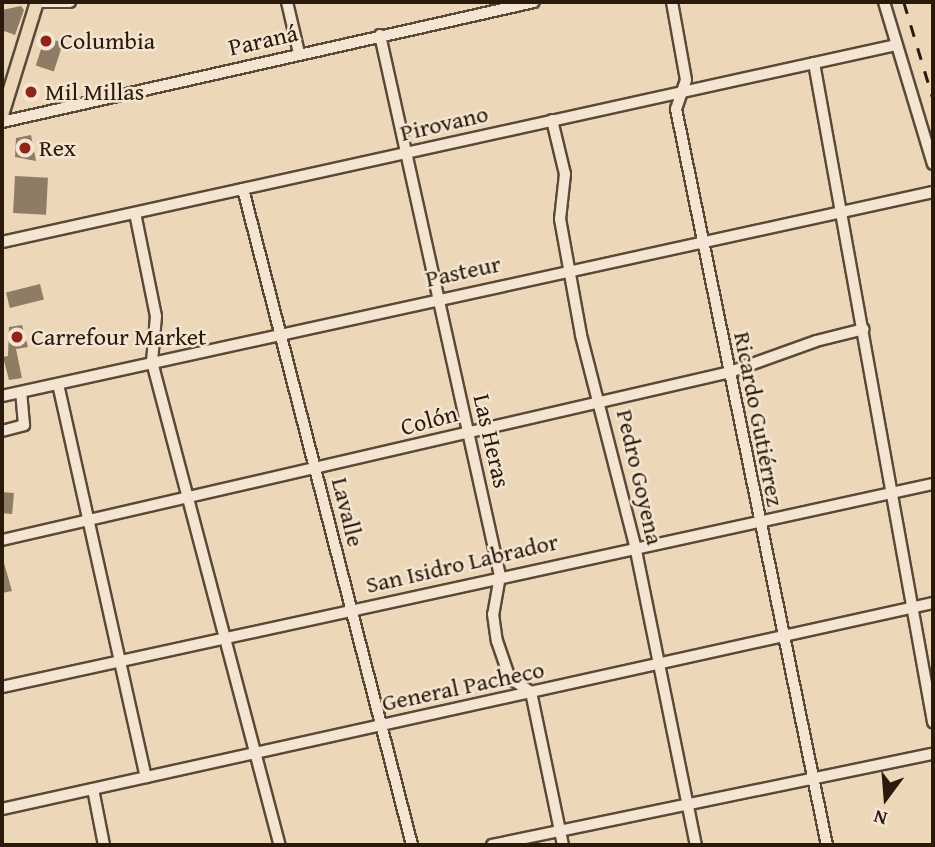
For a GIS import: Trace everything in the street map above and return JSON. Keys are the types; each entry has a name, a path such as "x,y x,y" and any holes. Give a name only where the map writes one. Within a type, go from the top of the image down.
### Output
{"main road":[{"path":"2,115 38,2"}],"street":[{"path":"38,2 70,2"},
{"path":"287,2 299,53"},
{"name":"Paraná","path":"2,122 380,35 491,6 534,2"},
{"name":"Ricardo Gutiérrez","path":"672,2 686,80 679,92 676,109 701,244 730,372 758,520 827,845"},
{"path":"884,2 933,164"},
{"name":"Las Heras","path":"380,35 500,576 493,614 502,660 515,684 531,692"},
{"name":"Pirovano","path":"2,242 896,45"},
{"path":"814,63 933,722"},
{"name":"Pedro Goyena","path":"552,120 565,174 560,219 569,270 635,546 696,845"},
{"name":"Lavalle","path":"243,189 412,845"},
{"name":"Pasteur","path":"2,396 569,270 842,215 933,192"},
{"path":"135,213 156,316 152,362 280,845"},
{"name":"Colón","path":"2,540 316,471 469,431 730,372 816,341 864,329"},
{"path":"58,384 123,662 146,777"},
{"path":"2,431 24,425 21,392"},
{"name":"San Isidro Labrador","path":"2,687 635,546 933,484"},
{"name":"General Pacheco","path":"2,809 933,603"},
{"path":"531,692 564,845"},
{"path":"492,845 688,802 933,754"},
{"path":"93,789 104,845"}],"building":[{"path":"21,6 24,10 15,35 4,31 2,10"},
{"path":"45,37 63,43 54,71 36,66"},
{"name":"Rex","path":"31,135 36,161 15,157 16,138"},
{"path":"15,176 48,178 46,215 13,213"},
{"path":"40,284 44,300 10,308 6,292"},
{"path":"22,325 28,347 16,349 22,378 9,380 3,357 8,356 9,327"},
{"path":"2,492 14,493 12,514 2,513"},
{"path":"2,556 12,591 2,593"}],"railway":[{"path":"904,2 933,98"}],"place":[{"name":"Columbia","path":"46,41"},
{"name":"Mil Millas","path":"31,92"},
{"name":"Rex","path":"25,148"},
{"name":"Carrefour Market","path":"17,337"}]}
